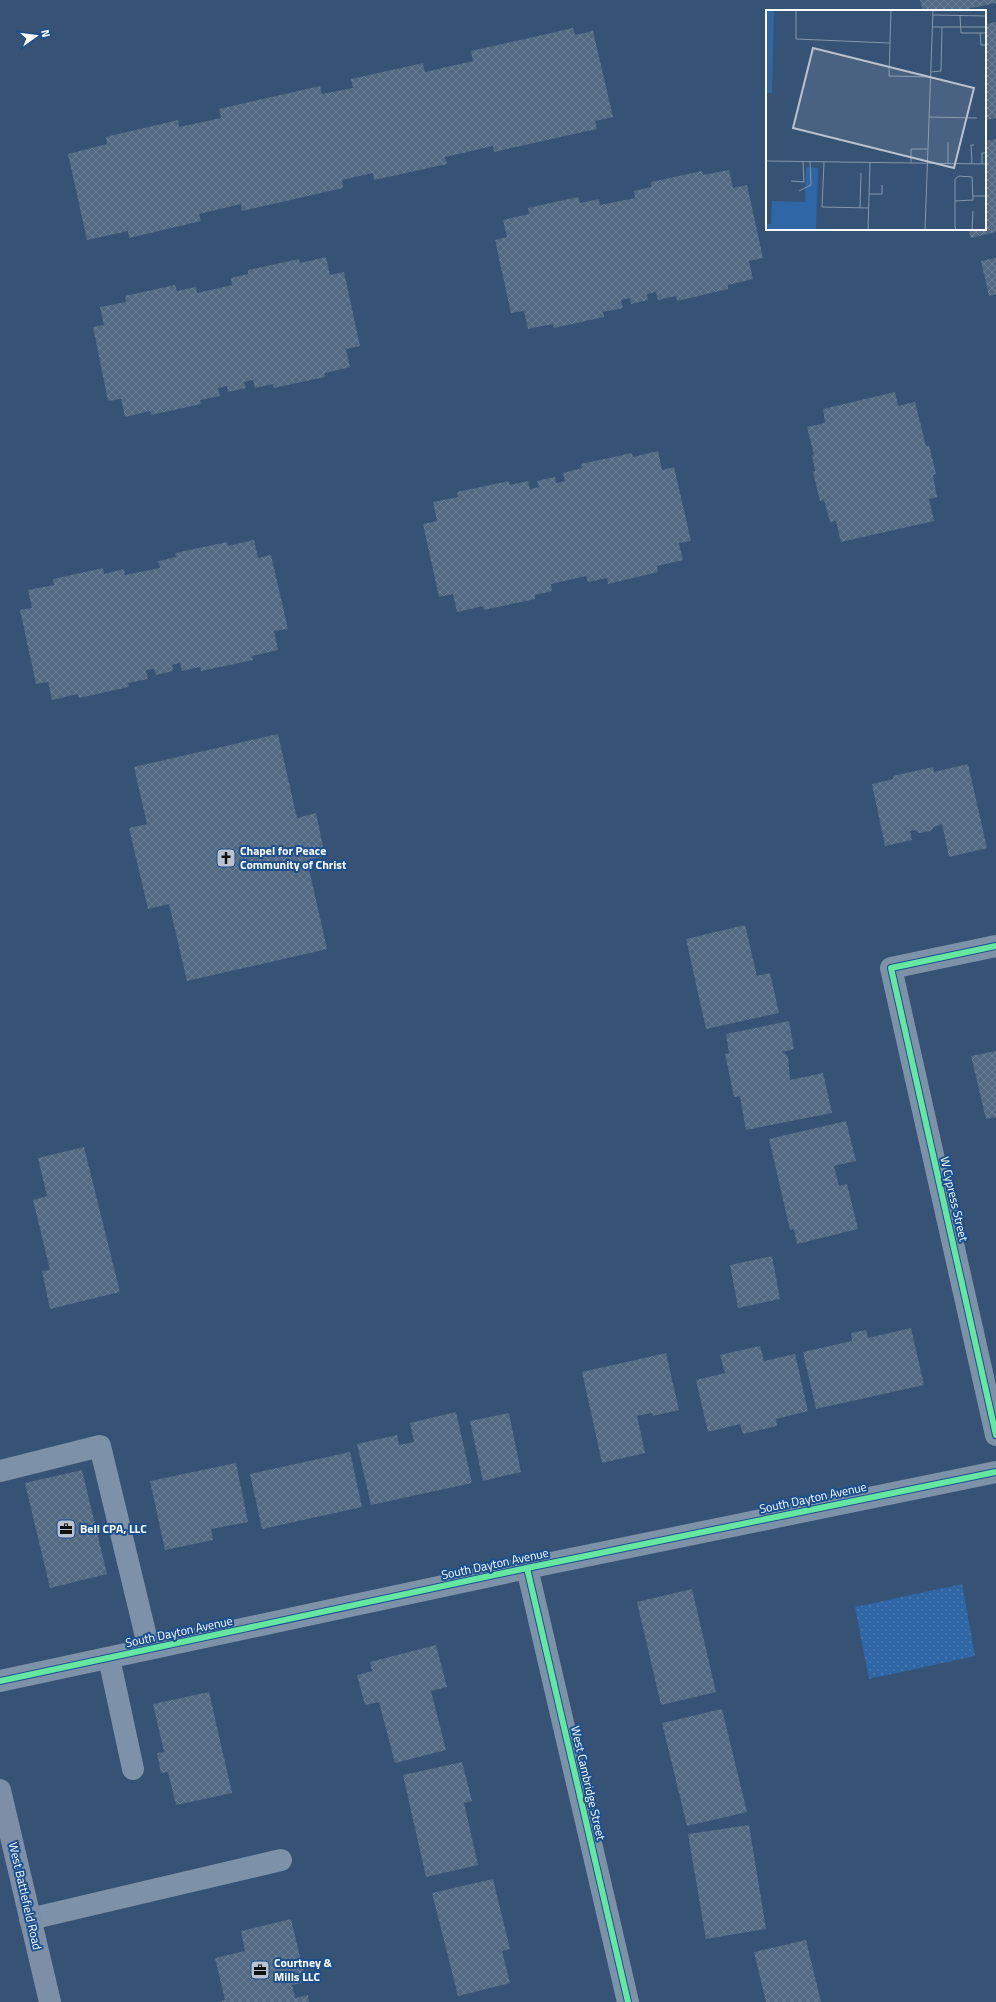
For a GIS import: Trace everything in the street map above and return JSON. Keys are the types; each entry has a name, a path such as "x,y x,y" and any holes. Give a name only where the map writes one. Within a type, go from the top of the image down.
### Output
{"main road":[{"name":"West Battlefield Road","path":"0,1790 50,2002"}],"street":[{"name":"W Cypress Street","path":"996,946 891,968 996,1435"},
{"path":"0,1471 100,1446 149,1649"},
{"name":"South Dayton Avenue","path":"0,1681 527,1568 996,1472"},
{"name":"West Cambridge Street","path":"527,1568 628,2002"},
{"path":"109,1658 133,1769"},
{"path":"30,1919 280,1860"}],"shaded area":[{"path":"962,1584 975,1656 869,1679 855,1607"}],"building":[{"path":"920,0 996,0 996,3 963,10 923,10"},
{"path":"996,22 996,118 986,120 986,24"},
{"path":"573,28 575,35 593,31 613,117 595,121 597,129 494,152 493,146 445,157 447,164 374,180 373,173 342,180 343,188 242,211 241,204 199,214 201,221 129,238 128,231 87,240 68,154 107,144 106,137 178,120 179,127 221,118 219,109 320,86 322,94 353,88 351,79 423,63 425,72 473,61 471,51"},
{"path":"996,139 996,232 971,238 968,230 986,230 986,141"},
{"path":"729,170 733,188 747,185 763,258 749,261 753,279 728,285 728,289 677,301 676,296 658,300 656,292 647,294 648,300 631,304 630,298 621,300 623,308 603,312 604,317 554,328 553,324 528,329 524,311 511,313 495,240 507,237 503,220 529,214 528,208 578,197 580,203 599,199 600,205 635,198 634,191 651,187 651,182 702,171 703,175"},
{"path":"326,257 330,275 344,272 360,346 346,349 350,367 325,373 325,377 274,388 273,384 255,388 253,380 244,382 246,388 228,392 227,386 218,388 220,396 200,400 201,404 151,415 150,411 125,417 121,399 108,401 93,327 104,325 100,307 126,302 125,296 175,285 177,291 196,287 197,293 232,285 231,278 248,274 248,270 299,259 300,263"},
{"path":"996,258 996,294 989,296 981,261"},
{"path":"895,392 898,406 915,402 926,446 929,445 936,474 933,475 937,497 929,499 934,521 841,542 836,521 830,522 824,500 820,501 813,472 815,471 812,455 814,455 807,427 825,423 823,409"},
{"path":"658,451 662,470 674,467 691,541 679,543 683,560 657,566 658,572 608,584 607,578 588,582 586,576 551,584 552,591 535,595 535,599 484,610 483,606 457,612 453,594 439,597 423,524 437,521 433,502 458,497 457,492 509,481 510,485 528,481 530,489 539,487 537,481 555,477 556,483 565,481 563,473 582,468 581,464 632,453 633,457"},
{"path":"254,540 258,558 271,555 288,629 274,631 278,650 252,656 253,660 201,671 200,667 182,671 180,663 172,665 173,671 156,675 154,669 146,670 148,679 128,683 129,687 79,698 78,694 52,700 48,682 36,684 20,610 32,608 28,590 54,585 53,579 103,568 104,574 124,569 125,575 160,568 158,561 176,557 175,553 227,542 228,546"},
{"name":"Chapel for Peace Community of Christ","path":"278,734 297,818 316,813 325,856 307,860 327,949 187,981 169,904 148,909 129,828 147,824 134,767"},
{"path":"968,764 987,848 949,857 942,824 934,827 931,831 919,833 915,830 910,831 912,840 885,846 872,784 893,779 893,776 933,767 934,772"},
{"path":"745,925 757,976 770,973 779,1013 706,1029 686,939"},
{"path":"789,1021 794,1049 782,1052 788,1056 790,1080 823,1073 832,1113 746,1130 740,1096 734,1097 725,1054 729,1053 726,1034"},
{"path":"996,1051 996,1117 986,1119 971,1056"},
{"path":"846,1121 856,1161 834,1166 839,1186 847,1184 858,1229 797,1244 794,1229 790,1230 769,1139"},
{"path":"84,1147 120,1292 50,1309 42,1271 50,1270 33,1200 47,1196 38,1158"},
{"path":"772,1256 780,1299 738,1308 730,1265"},
{"path":"911,1328 924,1385 816,1409 803,1352 852,1341 851,1333 866,1330 868,1338"},
{"path":"760,1346 764,1361 795,1354 808,1411 776,1419 777,1426 743,1434 740,1424 708,1432 696,1380 725,1373 720,1355"},
{"path":"666,1353 679,1410 653,1416 652,1413 637,1416 645,1453 602,1463 582,1372"},
{"path":"456,1412 472,1483 371,1505 357,1444 397,1435 399,1445 414,1442 410,1423"},
{"path":"509,1413 521,1472 483,1481 470,1421"},
{"path":"350,1452 362,1507 262,1529 250,1474"},
{"path":"236,1463 248,1522 211,1529 213,1540 165,1550 150,1481"},
{"name":"Bell CPA, LLC","path":"82,1470 107,1574 50,1588 25,1483"},
{"path":"692,1589 716,1692 661,1705 637,1602"},
{"path":"436,1645 447,1687 431,1691 446,1750 395,1763 379,1702 365,1705 357,1675 372,1671 370,1662"},
{"path":"209,1692 232,1793 176,1805 168,1772 161,1773 157,1753 164,1752 153,1704"},
{"path":"722,1709 747,1812 687,1826 662,1723"},
{"path":"462,1762 472,1801 464,1803 478,1865 426,1877 403,1775"},
{"path":"749,1825 766,1929 706,1939 688,1834"},
{"path":"493,1879 510,1949 502,1951 510,1983 458,1996 432,1893"},
{"name":"Courtney & Mills LLC","path":"291,1919 306,1982 292,1985 295,1998 308,1995 309,2002 218,2002 225,2000 215,1958 245,1951 241,1931"},
{"path":"806,1940 821,2002 766,2002 754,1952"}],"cycle path":[{"path":"996,946 891,968 996,1435"},
{"path":"0,1681 527,1568 996,1472"},
{"path":"527,1568 628,2002"}],"place":[{"name":"Chapel for Peace Community of Christ","path":"226,858"},
{"name":"Bell CPA, LLC","path":"66,1529"},
{"name":"Courtney & Mills LLC","path":"260,1970"}]}
